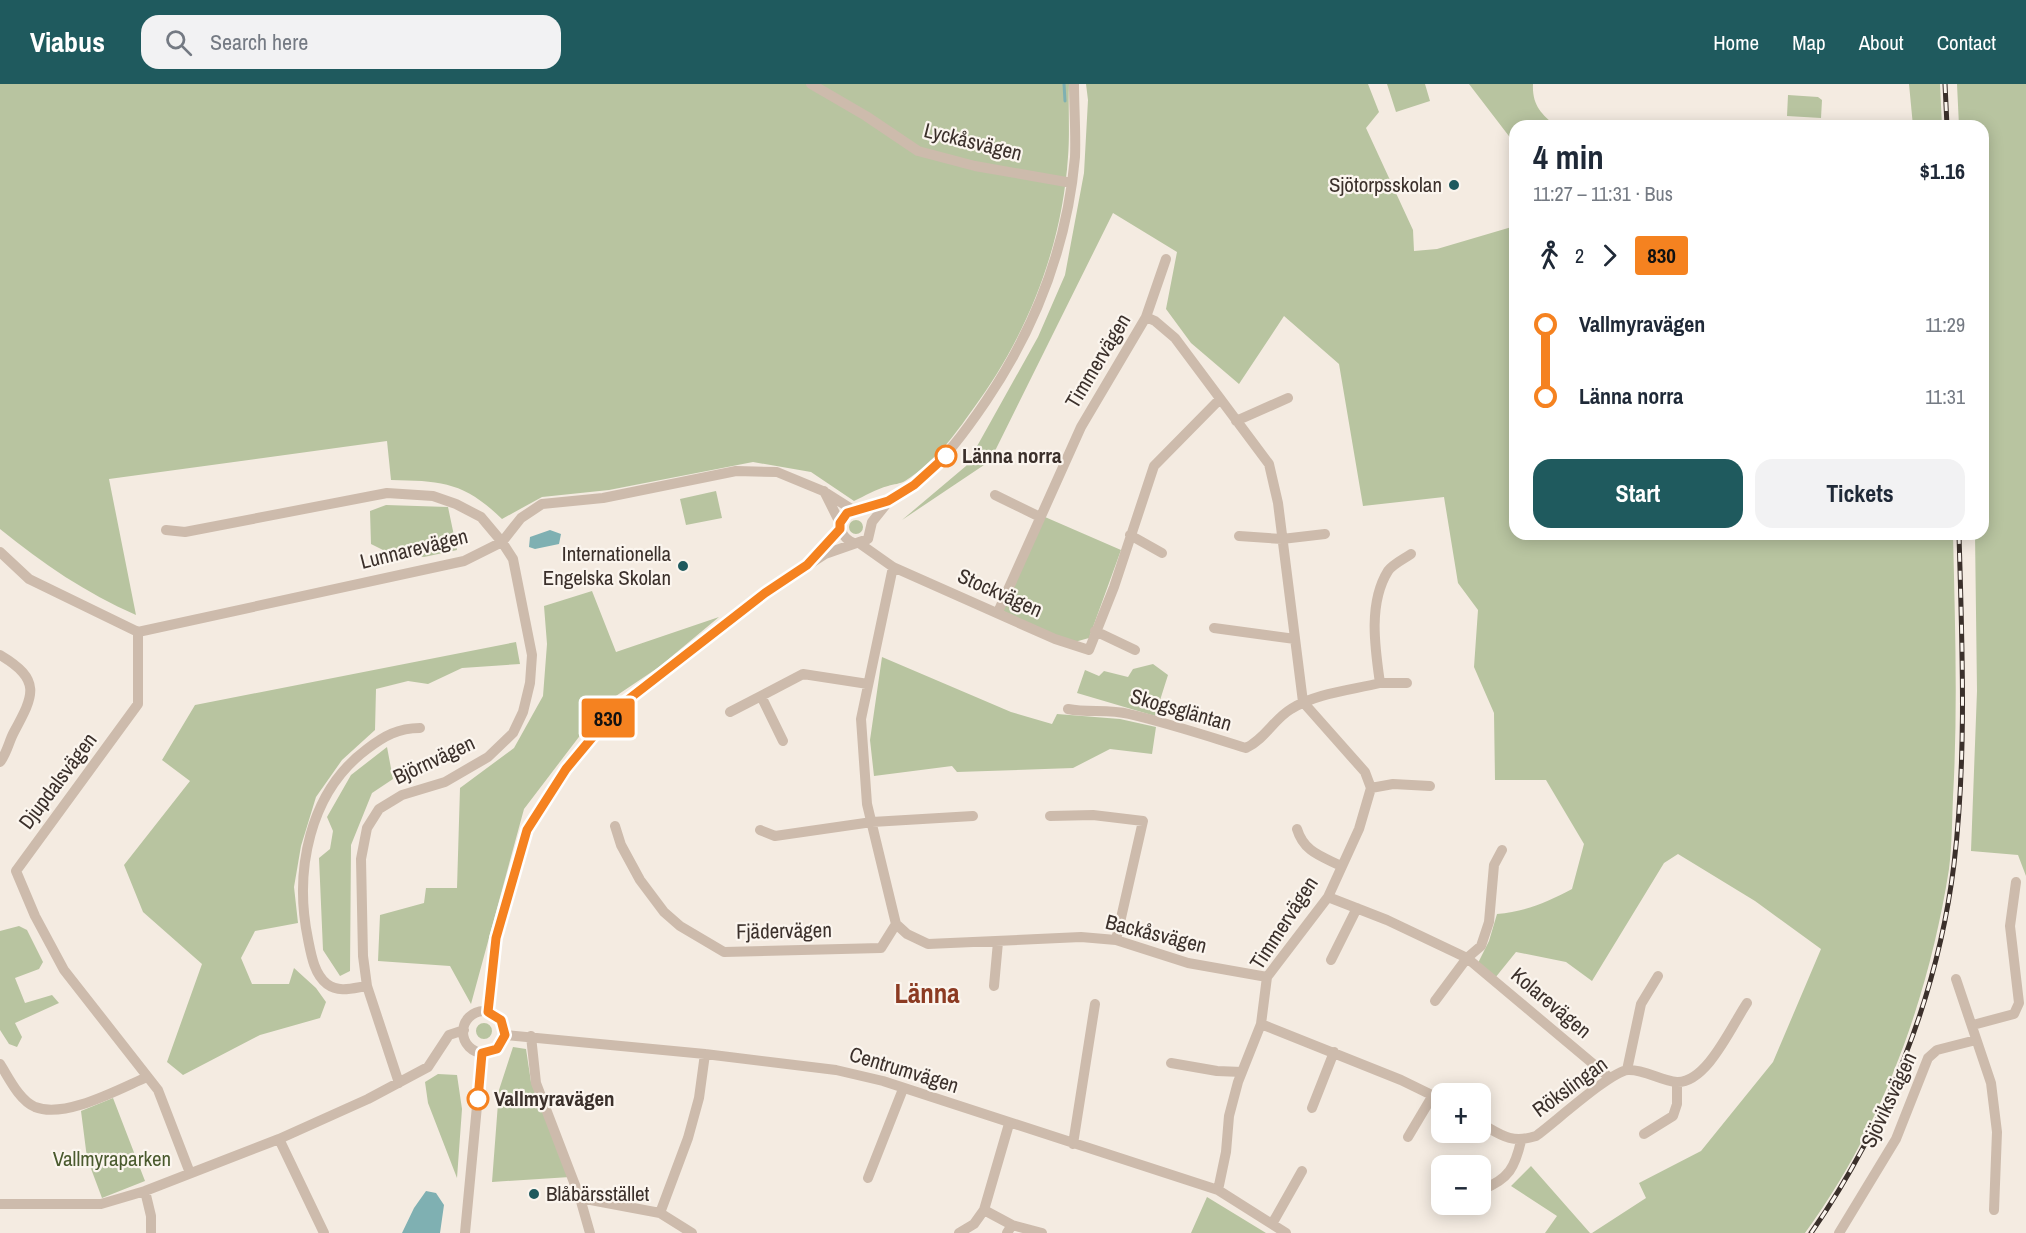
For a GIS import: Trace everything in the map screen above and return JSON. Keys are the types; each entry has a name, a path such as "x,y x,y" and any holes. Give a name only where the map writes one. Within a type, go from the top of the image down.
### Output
{"street":[{"name":"Lyckåsvägen","path":"811,84 866,116 918,151 975,166 1072,183"},
{"path":"807,565 840,526 843,517 856,510 888,501 914,485 946,456 1000,380 1027,336 1058,255 1072,183 1075,154 1074,84"},
{"path":"1153,317 1166,259"},
{"name":"Timmervägen","path":"998,612 1081,427 1153,317 1175,338 1271,470 1303,702"},
{"path":"1236,421 1288,398"},
{"name":"Stockvägen","path":"856,543 893,567 1055,639 1089,650 1114,587 1154,466 1220,399"},
{"name":"Lunnarevägen","path":"138,632 464,561 502,542 521,518 542,504 603,498 736,471 777,472 824,491 856,510"},
{"path":"824,491 848,540 856,543"},
{"name":"Björnvägen","path":"166,530 185,532 387,493 433,496 456,504 481,517 513,559 532,655 530,683 524,712 513,733 489,758 445,782 402,795 379,810 367,828 361,860 363,956 367,986 399,1083"},
{"path":"995,495 1040,517"},
{"path":"488,1012 496,938 527,830 566,769 616,709 765,593 825,554 856,543 872,528 888,501"},
{"path":"856,510 870,517 880,557"},
{"path":"1239,536 1282,539 1325,534"},
{"path":"1130,535 1162,553"},
{"path":"0,552 29,579 138,632"},
{"path":"1380,683 1374,626 1381,586 1389,569 1411,554"},
{"path":"893,567 861,719 867,804 896,924"},
{"path":"1214,628 1295,639"},
{"path":"1095,631 1135,650"},
{"name":"Djupdalsvägen","path":"138,632 138,704 16,871 34,916 64,970 158,1090 190,1173"},
{"path":"0,655 13,663 30,684 32,700 0,762"},
{"path":"730,712 803,674 868,684"},
{"path":"1407,683 1380,683 1303,702 1365,772 1371,788 1393,784 1430,786"},
{"path":"761,696 783,741"},
{"name":"Skogsgläntan","path":"1068,709 1083,712 1105,710 1128,714 1246,748 1258,742 1289,710 1303,702"},
{"path":"367,986 342,990 328,984 317,973 303,915 302,886 308,847 318,807 336,779 354,758 382,737 404,728 420,728"},
{"name":"Timmervägen","path":"1218,1190 1226,1152 1229,1116 1242,1072 1261,1024 1267,978 1328,897 1359,828 1371,788"},
{"path":"760,830 776,836 872,822 973,816"},
{"path":"1050,816 1093,816 1143,821 1116,940"},
{"name":"Fjädervägen","path":"615,826 621,845 640,880 664,912 680,926 724,952 881,948 896,924"},
{"name":"Timmervägen","path":"1297,829 1301,842 1308,850 1341,866"},
{"path":"1435,1001 1467,958 1481,946 1489,922 1494,865 1502,850"},
{"path":"1973,1025 2014,1014 2019,1003 2010,926 2016,882"},
{"name":"Kolarevägen","path":"1328,897 1467,958 1610,1078"},
{"path":"1331,960 1357,908"},
{"name":"Backåsvägen","path":"896,924 907,934 928,944 1081,937 1116,940 1188,963 1267,978"},
{"path":"994,986 998,942"},
{"path":"1628,1070 1641,1004 1658,976"},
{"path":"1956,979 1991,1083 1997,1132 1994,1210"},
{"path":"1644,1134 1673,1116 1677,1104 1677,1082 1695,1078 1710,1062 1747,1003"},
{"path":"1073,1143 1095,1004"},
{"path":"488,1012 501,1020 505,1035 497,1049 482,1053 470,1048 464,1030 469,1018 475,1014 488,1012"},
{"path":"1261,1024 1334,1052 1431,1094"},
{"path":"0,1204 100,1204 145,1191 279,1139 368,1100 428,1067 449,1035 464,1030"},
{"name":"Centrumvägen","path":"505,1035 705,1054 836,1070 903,1089 1218,1190 1286,1233"},
{"path":"531,1036 536,1083 580,1198 590,1233"},
{"name":"Sjöviksvägen","path":"1839,1233 1896,1138 1928,1058 1937,1050 1976,1040"},
{"path":"1312,1108 1334,1052"},
{"path":"465,1233 482,1053"},
{"path":"660,1213 688,1138 699,1098 705,1054"},
{"path":"1172,1063 1217,1071 1242,1072"},
{"path":"0,1064 19,1094 34,1107 56,1111 81,1104 147,1077"},
{"name":"Rökslingan","path":"1491,1129 1506,1138 1521,1141 1536,1137 1610,1078 1628,1070 1677,1082"},
{"path":"868,1178 903,1089"},
{"path":"1408,1137 1431,1105"},
{"path":"959,1233 974,1224 984,1210 1009,1124"},
{"path":"279,1139 324,1233"},
{"name":"Rökslingan","path":"1491,1186 1497,1184 1515,1166 1521,1141"},
{"path":"1272,1224 1302,1171"},
{"path":"145,1191 151,1216 151,1233"},
{"path":"580,1198 660,1213 692,1233"},
{"path":"984,1210 1010,1229 1042,1233"}],"green space":[{"path":"0,84 1069,84 1068,157 1064,191 1050,257 1010,352 951,439 925,466 903,482 879,489 854,501 811,472 753,462 609,490 542,497 502,519 476,497 451,486 425,481 391,480 387,441 109,479 136,615 65,577 0,529"},
{"path":"1086,84 1368,84 1379,112 1366,128 1413,230 1414,251 1437,249 1509,228 1509,540 1953,540 1956,666 1955,764 1950,860 1940,917 1915,1013 1879,1105 1857,1150 1805,1233 1592,1233 1646,1198 1639,1183 1701,1151 1773,1062 1821,949 1755,901 1678,854 1664,863 1592,981 1566,962 1516,952 1495,978 1478,963 1489,941 1497,914 1536,906 1572,889 1584,844 1546,780 1495,780 1494,713 1474,667 1478,610 1458,583 1444,497 1363,506 1339,364 1284,316 1239,384 1191,343 1166,309 1177,252 1113,213 990,461 902,520 966,466 1038,337 1065,275 1084,173 1088,100"},
{"path":"1387,84 1425,84 1430,101 1396,112"},
{"path":"1469,84 1533,84 1534,98 1538,108 1549,120 1509,120 1509,136"},
{"path":"1909,84 1940,84 1942,120 1912,120"},
{"path":"1957,84 2026,84 2026,876 2018,855 1971,851 1977,691 1975,540 1989,540 1989,120 1959,120"},
{"path":"1788,95 1818,97 1822,100 1821,118 1787,116"},
{"path":"716,491 722,518 686,525 680,499"},
{"path":"386,505 448,507 457,550 424,557 391,554 371,544 370,511"},
{"path":"1045,517 1121,550 1089,638 1071,643 1001,610"},
{"path":"853,520 859,520 863,527 859,534 853,534 849,530 849,524"},
{"path":"592,591 616,652 719,617 659,667 604,704 524,809 471,1004 450,966 378,961 380,915 424,903 426,888 457,888 460,788 514,748 543,696 547,644 544,606"},
{"path":"516,642 520,664 462,668 428,684 408,681 376,689 375,730 342,760 316,797 301,846 294,887 298,923 255,931 241,958 252,984 289,984 294,968 316,988 326,1002 320,1018 260,1035 183,1075 167,1062 202,964 143,912 124,865 190,781 162,760 195,705"},
{"path":"882,657 1011,712 1052,724 1057,714 1120,719 1156,727 1152,754 1110,749 1073,768 957,772 952,766 874,776 870,740"},
{"path":"1153,664 1168,675 1155,716 1077,693 1085,670 1099,676 1104,671 1128,677 1133,669"},
{"path":"387,747 393,779 372,793 351,845 350,971 340,976 323,950 319,858 330,849 333,831 327,817 351,775"},
{"path":"19,926 27,930 43,962 39,969 15,978 25,1003 52,995 59,1003 15,1023 22,1037 17,1047 9,1044 0,1030 0,931"},
{"path":"484,1023 490,1025 492,1031 490,1037 484,1039 478,1037 476,1031 478,1025"},
{"path":"513,1047 526,1049 531,1082 570,1177 492,1182 499,1090"},
{"path":"438,1074 457,1075 462,1109 457,1178 428,1103 425,1082"},
{"name":"Vallmyraparken","path":"113,1098 145,1181 102,1198 87,1158 81,1111"},
{"path":"1531,1166 1590,1233 1545,1233 1557,1216 1511,1186"},
{"path":"1207,1197 1266,1233 1191,1233"}],"water":[{"path":"550,530 561,534 559,544 535,549 529,547 530,537"},
{"path":"426,1191 436,1193 444,1205 440,1233 402,1233 414,1208"}],"waterway":[{"path":"1064,84 1065,101"}],"railway":[{"path":"1945,84 1947,120"},
{"path":"1811,1233 1863,1148 1905,1057 1935,962 1946,913 1954,864 1961,782 1962,658 1959,540"}],"bus line":[{"name":"830","path":"478,1099 482,1053 497,1049 505,1035 505,1027 501,1020 488,1012 496,938 527,830 566,769 616,709 765,593 807,565 840,529 840,523 847,513 888,501 914,485 946,456"}],"place":[{"name":"Sjötorpsskolan","path":"1454,185"},
{"name":"Länna norra","path":"946,456"},
{"name":"Internationella Engelska Skolan","path":"683,566"},
{"name":"Vallmyravägen","path":"478,1099"},
{"name":"Blåbärsstället","path":"534,1194"}],"district":[{"name":"Länna","path":"927,994"}]}
